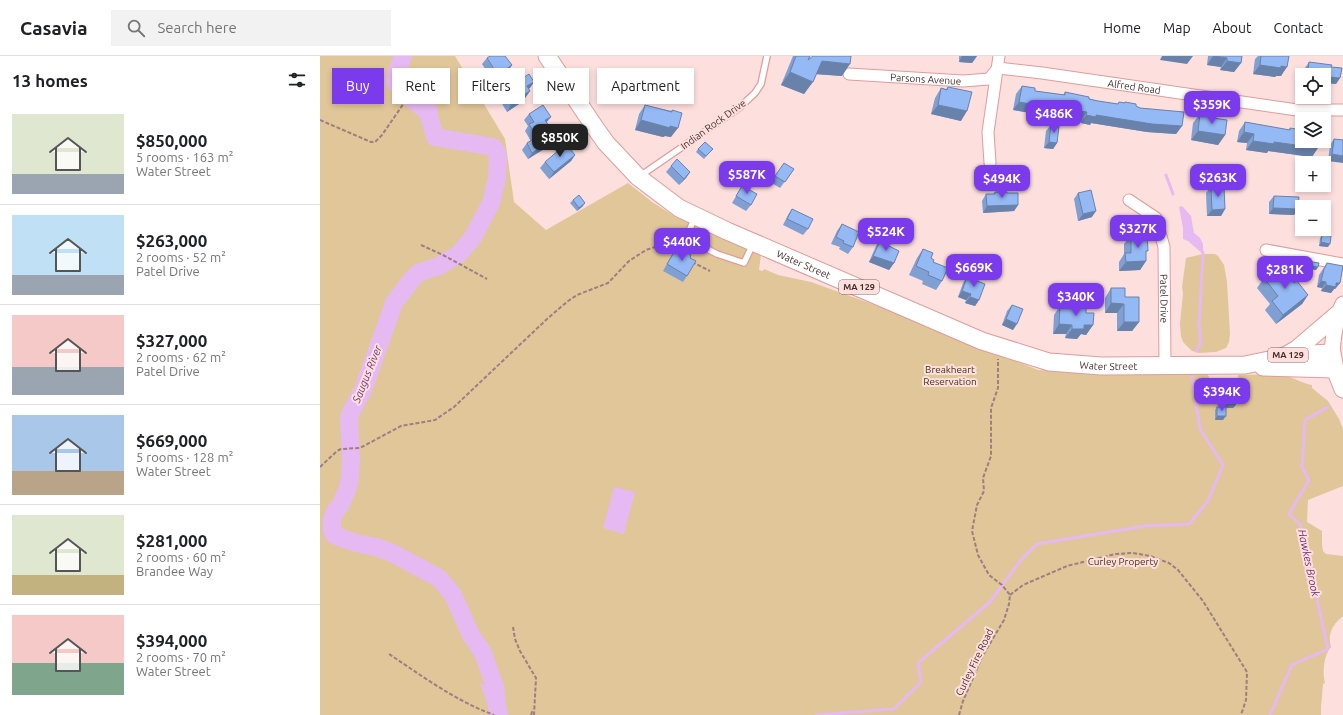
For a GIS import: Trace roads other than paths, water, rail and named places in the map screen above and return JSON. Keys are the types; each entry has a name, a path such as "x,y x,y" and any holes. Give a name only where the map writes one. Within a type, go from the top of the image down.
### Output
{"main road":[{"name":"Water Street","path":"547,56 596,129 616,154 638,177 668,200 695,216 975,338 1049,362 1101,366 1245,364 1287,355 1336,363"},
{"path":"1287,355 1297,349 1340,309"},
{"path":"1340,309 1333,335 1336,363 1343,389"},
{"name":"Water Street","path":"1245,364 1253,367 1336,363"}],"street":[{"path":"990,163 988,132 999,56"},
{"name":"Parsons Avenue","path":"849,74 963,81 988,79 998,68"},
{"name":"Alfred Road","path":"998,68 1297,110 1343,110"},
{"name":"Patel Drive","path":"1129,200 1156,218 1164,248 1165,365"},
{"path":"1266,250 1343,264"}],"lane":[{"name":"Indian Rock Drive","path":"638,177 739,108 761,84 766,56"},
{"path":"695,216 686,238 717,254 744,262 754,242"}],"waterway":[{"name":"Saugus River","path":"403,56 396,74 395,82 403,92 428,112 435,137 493,147 498,158 497,178 491,203 473,237 459,254 439,266 418,273 394,303 363,390 350,414 350,479 341,504 334,513 332,531 334,535 347,540 376,547 392,553 439,578 453,595 471,635 483,653 495,687 498,715"},
{"path":"1166,175 1173,194"},
{"path":"1196,351 1201,342 1199,326 1202,251"},
{"path":"816,715 894,709 921,682 918,663 990,602 1020,561 1037,544 1145,526 1189,524 1208,501 1223,465 1200,429 1192,377"},
{"name":"Hawkes Brook","path":"1270,715 1292,665 1328,649 1300,524 1289,514 1309,480 1302,467 1305,420 1328,407"}],"park label":[{"name":"Breakheart Reservation","path":"950,374"},
{"name":"Curley Property","path":"1123,561"}]}
